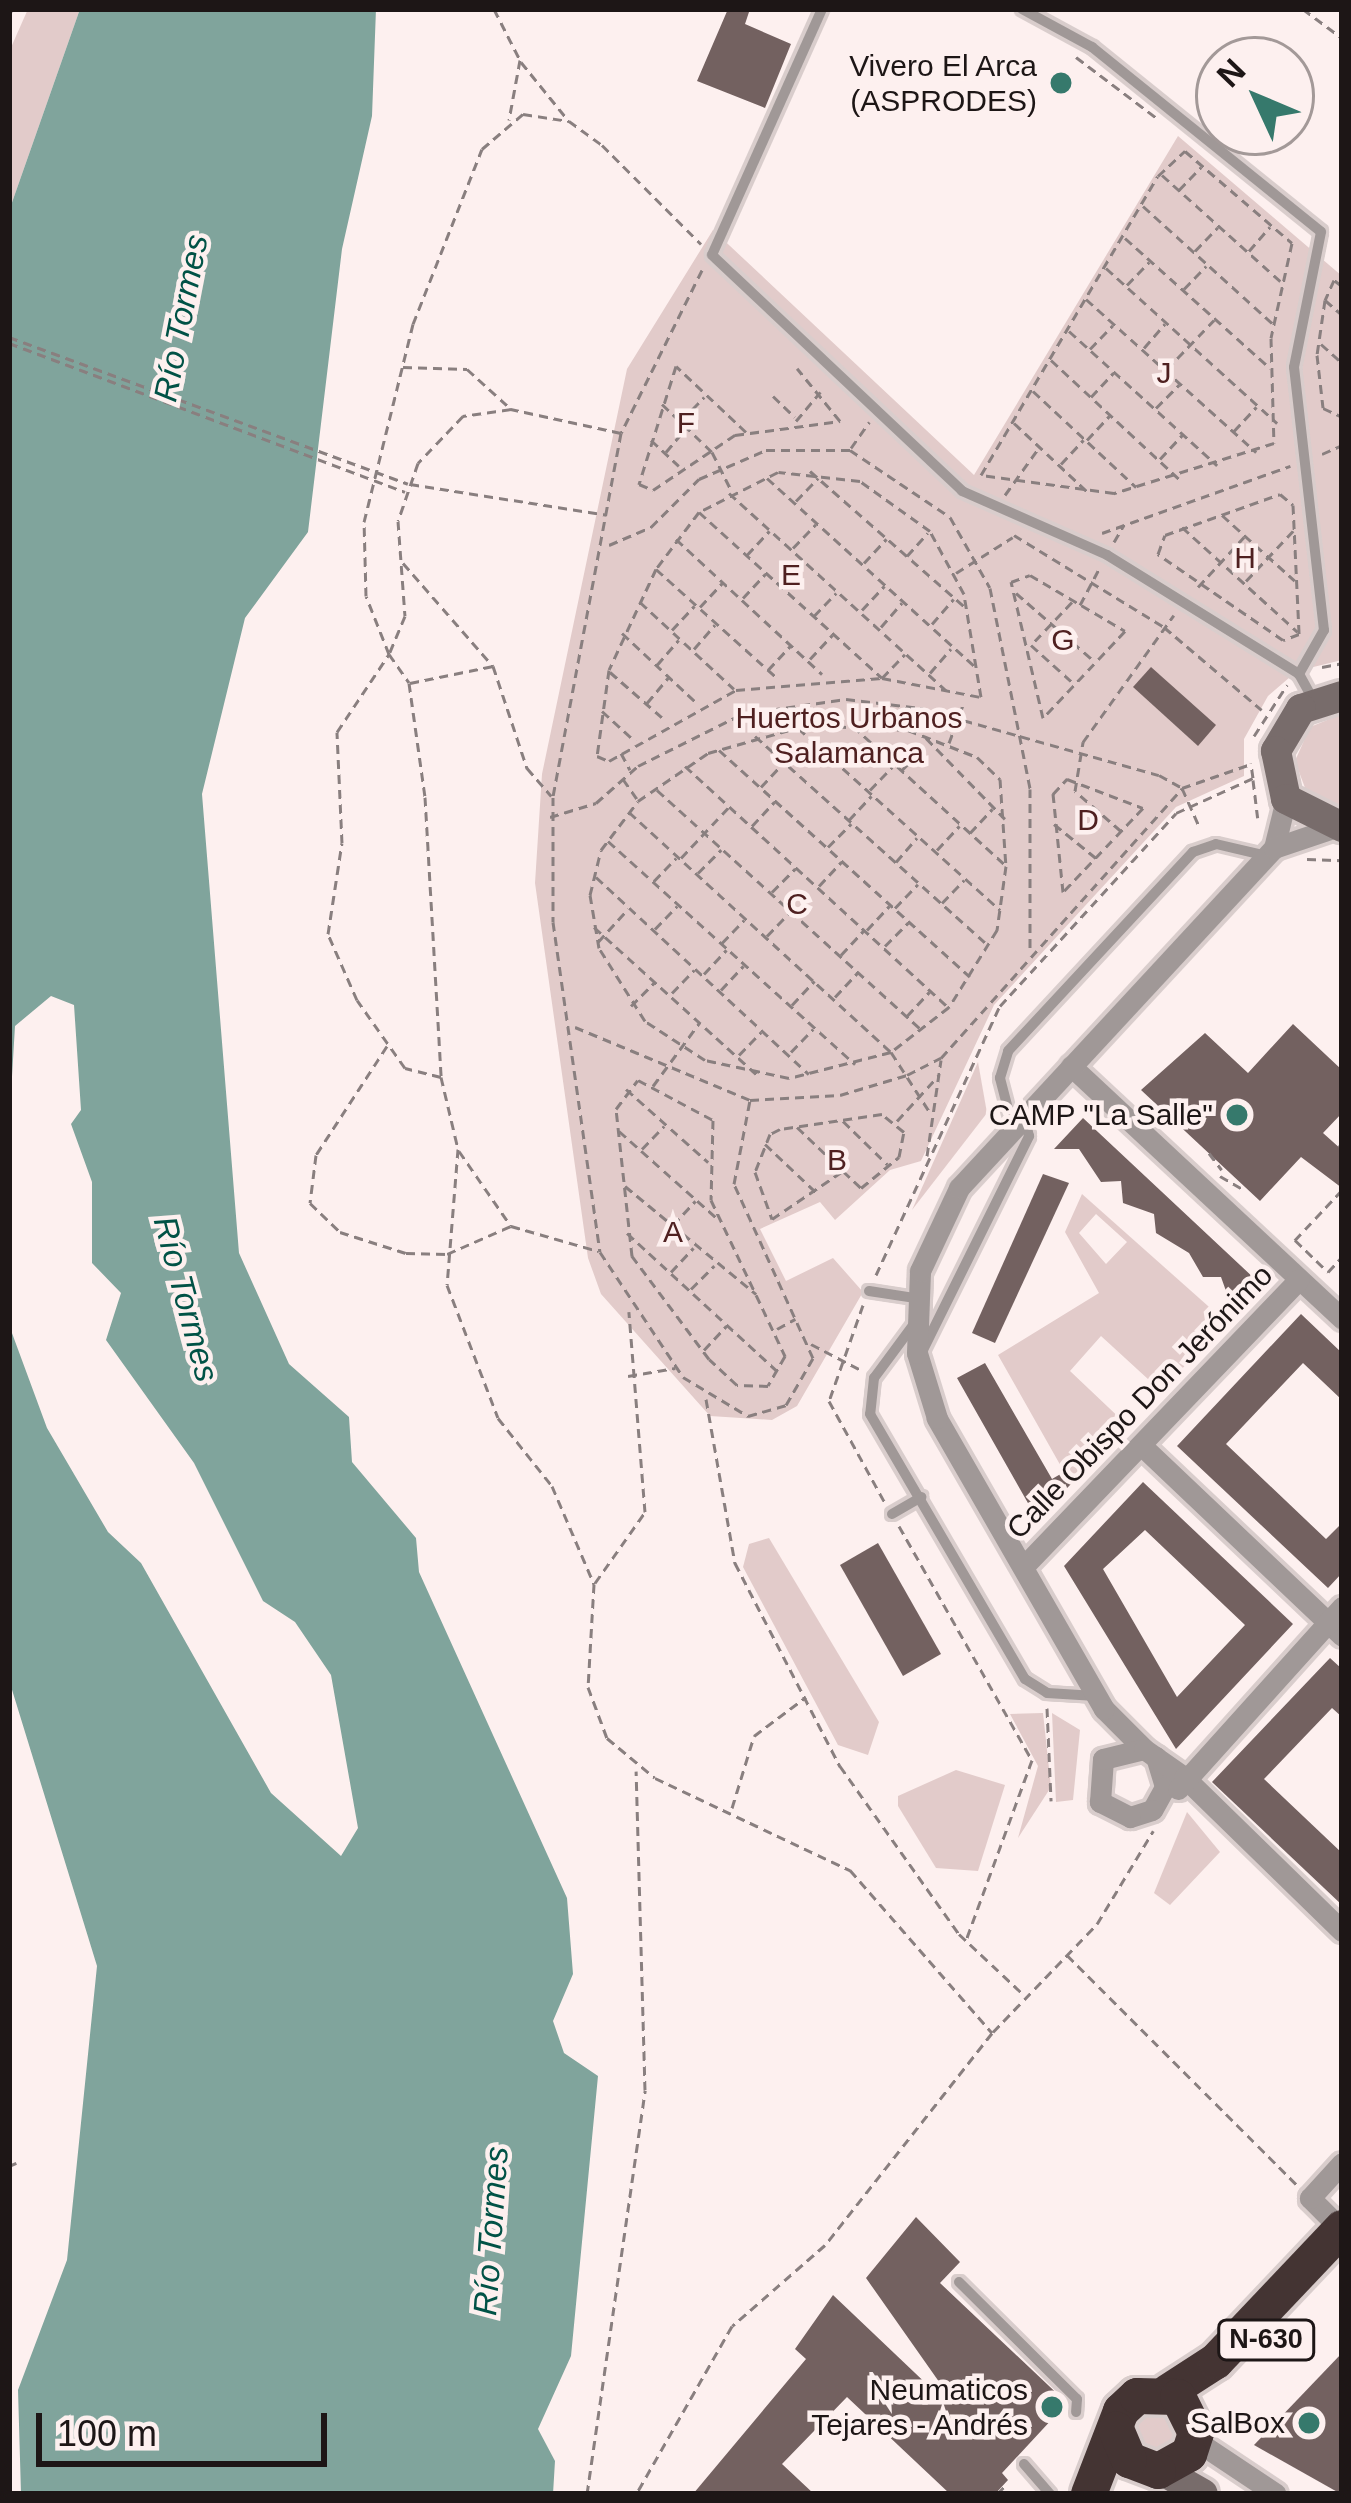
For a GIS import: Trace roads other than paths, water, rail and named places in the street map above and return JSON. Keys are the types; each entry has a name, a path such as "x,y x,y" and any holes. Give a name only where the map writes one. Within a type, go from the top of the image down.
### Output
{"highway":[{"name":"N-630","path":"1089,2494 1116,2430 1137,2396 1168,2392 1216,2361 1342,2228"},
{"name":"N-630","path":"1100,2494 1178,2452 1342,2260"},
{"path":"1116,2430 1129,2460 1178,2452 1168,2392"}],"main road":[{"path":"1318,691 1276,751 1286,799 1339,827"},
{"path":"1178,2452 1202,2494"}],"street":[{"path":"1278,852 1286,799"},
{"path":"1339,827 1278,852 1071,1066 947,1205 915,1298 914,1324 919,1360 938,1418 1100,1702 1342,1931"},
{"path":"1071,1066 1342,1319"},
{"name":"Calle Obispo Don Jerónimo","path":"1024,1566 1299,1279"},
{"path":"1141,1445 1337,1622 1158,1805"},
{"path":"1100,1702 1103,1759 1096,1791 1108,1810 1205,1802"},
{"path":"1103,1759 1150,1753"},
{"path":"1150,1753 1165,1779 1158,1805"},
{"path":"1342,2163 1310,2198 1342,2228"},
{"path":"1178,2452 1276,2494"}],"lane":[{"path":"822,9 712,255 962,490 1084,541 1318,691 1324,630 1294,345 1321,232 1092,46 1022,9"},
{"path":"919,1360 1030,1136 1019,1122 1000,1069 1023,1034 1193,852 1216,844 1278,852"},
{"path":"868,1292 915,1298"},
{"path":"914,1324 868,1403 1025,1679 1047,1693 1100,1702"},
{"path":"892,1514 921,1497"},
{"path":"959,2282 1077,2399 1076,2412"},
{"path":"1024,2464 1050,2494"}],"water":[{"name":"Río Tormes","path":"80,9 376,9 372,116 342,249 308,532 245,618 202,794 239,1253 289,1364 349,1417 352,1462 416,1538 419,1572 567,1898 573,1974 553,2021 564,2053 598,2076 571,2356 538,2429 555,2461 553,2494 21,2494 18,2390 67,2260 97,1966 9,1680 9,1325 47,1428 108,1532 141,1563 271,1793 341,1856 358,1828 331,1675 295,1622 263,1601 194,1463 106,1340 121,1293 92,1263 92,1182 71,1124 81,1110 74,1005 51,996 15,1026 9,1127 9,211"}],"place":[{"name":"Vivero El Arca (ASPRODES)","path":"1061,83"},
{"name":"CAMP \"La Salle\"","path":"1237,1115"},
{"name":"Neumaticos Tejares - Andrés","path":"1052,2407"},
{"name":"SalBox","path":"1309,2423"}],"park label":[{"name":"J","path":"1164,373"},
{"name":"F","path":"686,423"},
{"name":"H","path":"1245,558"},
{"name":"E","path":"791,575"},
{"name":"G","path":"1063,640"},
{"name":"Huertos Urbanos Salamanca","path":"849,736"},
{"name":"D","path":"1088,820"},
{"name":"C","path":"797,904"},
{"name":"B","path":"837,1160"},
{"name":"A","path":"673,1232"}]}
